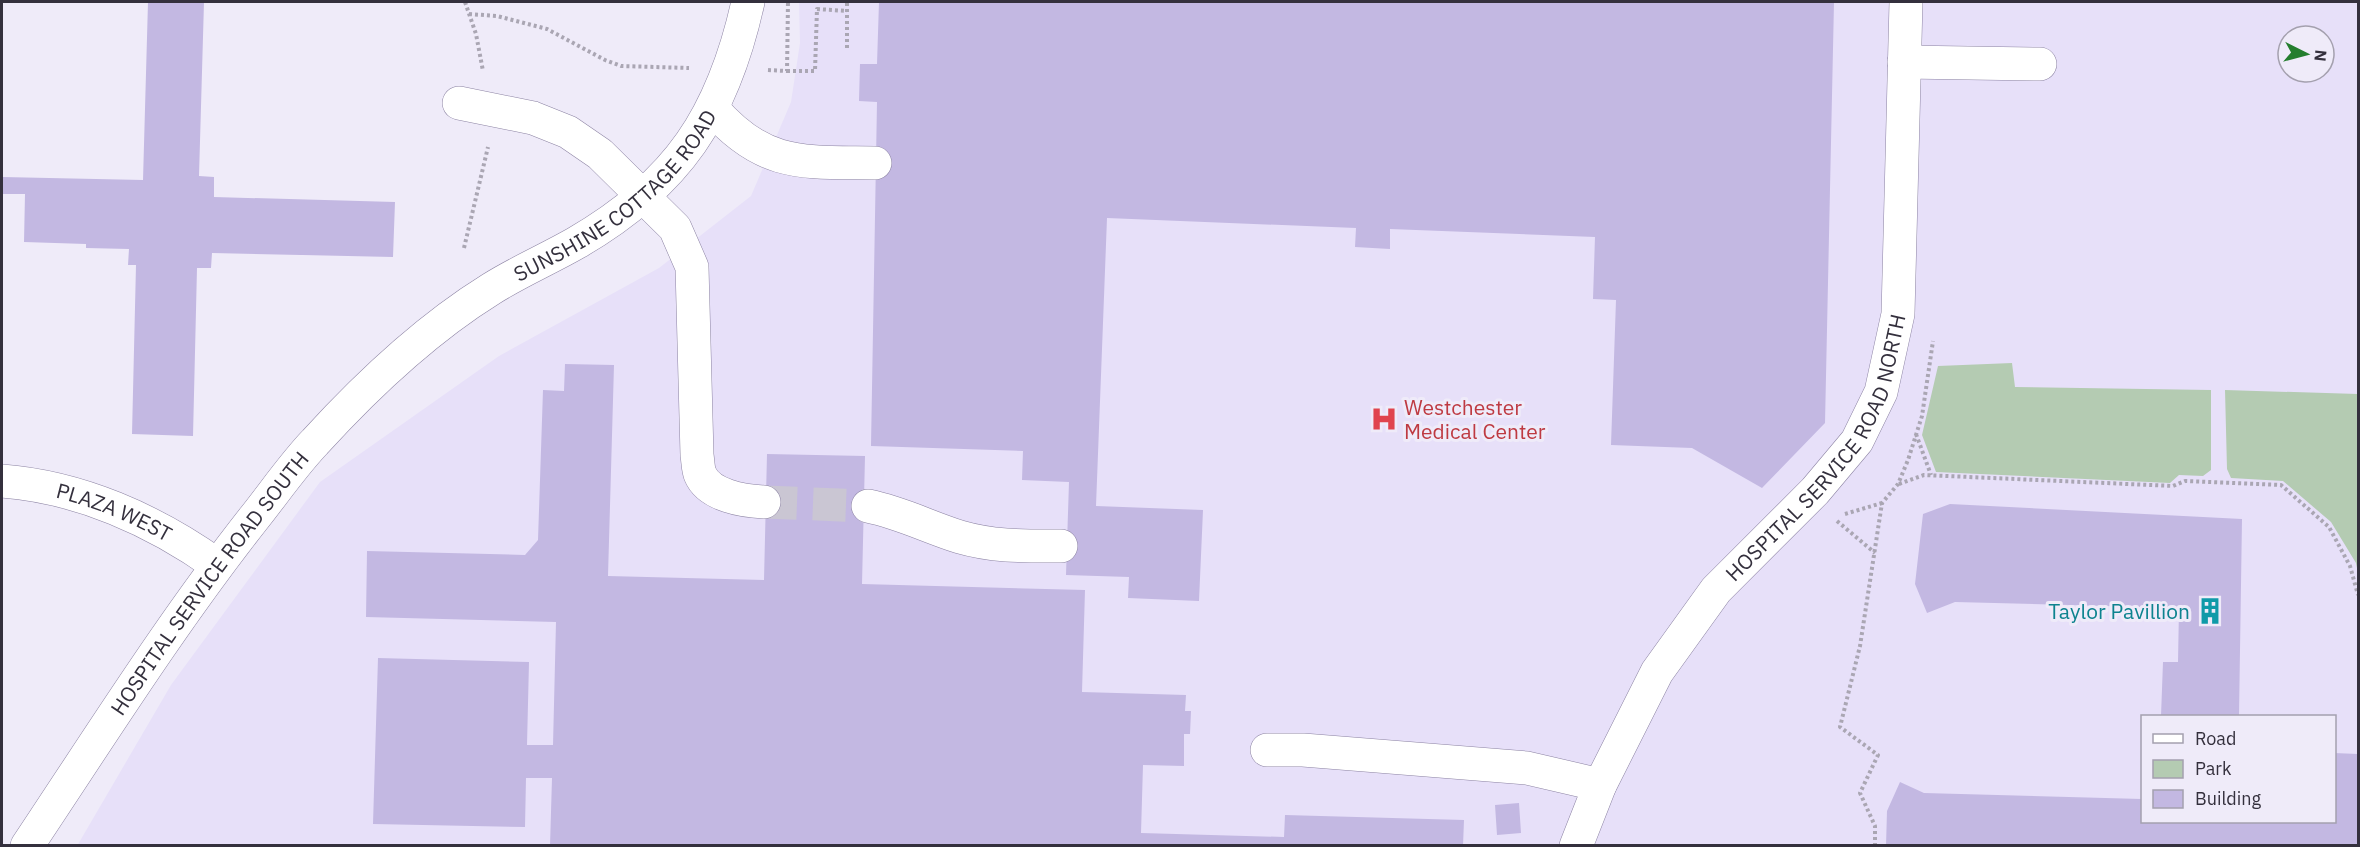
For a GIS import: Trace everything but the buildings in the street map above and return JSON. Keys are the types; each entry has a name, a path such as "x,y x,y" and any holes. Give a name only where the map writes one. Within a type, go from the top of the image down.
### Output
{"street":[{"name":"SUNSHINE COTTAGE ROAD","path":"417,342 490,289 578,242 644,195 671,170 694,141 713,109 739,43 747,2"},
{"name":"HOSPITAL SERVICE ROAD NORTH","path":"1576,846 1600,785 1657,672 1716,590 1815,491 1857,441 1881,392 1898,314 1906,2"},
{"path":"1904,62 2040,63"},
{"path":"459,104 533,118 568,132 600,154 675,228 692,267 697,455 700,476 716,490 744,501 764,502"},
{"path":"713,109 729,127 747,140 789,160 875,163"},
{"name":"HOSPITAL SERVICE ROAD SOUTH","path":"27,846 217,565 312,444 365,390 417,342"},
{"name":"PLAZA WEST","path":"2,481 72,493 101,503 163,530 217,565"},
{"path":"868,507 897,512 958,537 995,546 1061,546"},
{"path":"1267,750 1303,750 1527,768 1600,785"}],"path":[{"path":"788,2 788,71"},
{"path":"847,2 847,48"},
{"path":"469,14 506,18 547,29 604,60 621,66 815,71 817,9 847,11"},
{"path":"1916,434 1931,476"},
{"path":"1898,484 1912,478 1931,476 2173,486 2185,481 2281,484 2329,527 2350,566 2358,595"},
{"path":"1833,517 1882,503"}],"shaded area":[{"name":"Westchester Medical Center","path":"799,2 2358,2 2358,845 77,846 171,685 320,482 499,356 659,268 751,196 791,102 800,43"}],"green space":[{"path":"2012,363 2015,387 2211,390 2211,470 2203,476 2179,475 2170,483 1936,472 1922,435 1938,366"},
{"path":"2225,390 2358,394 2358,573 2356,563 2331,522 2283,481 2231,478 2227,469"}],"tunnel":[{"path":"764,502 868,506"}],"place":[{"name":"Westchester Medical Center","path":"1384,419"},
{"name":"Taylor Pavillion","path":"2210,611"}]}
